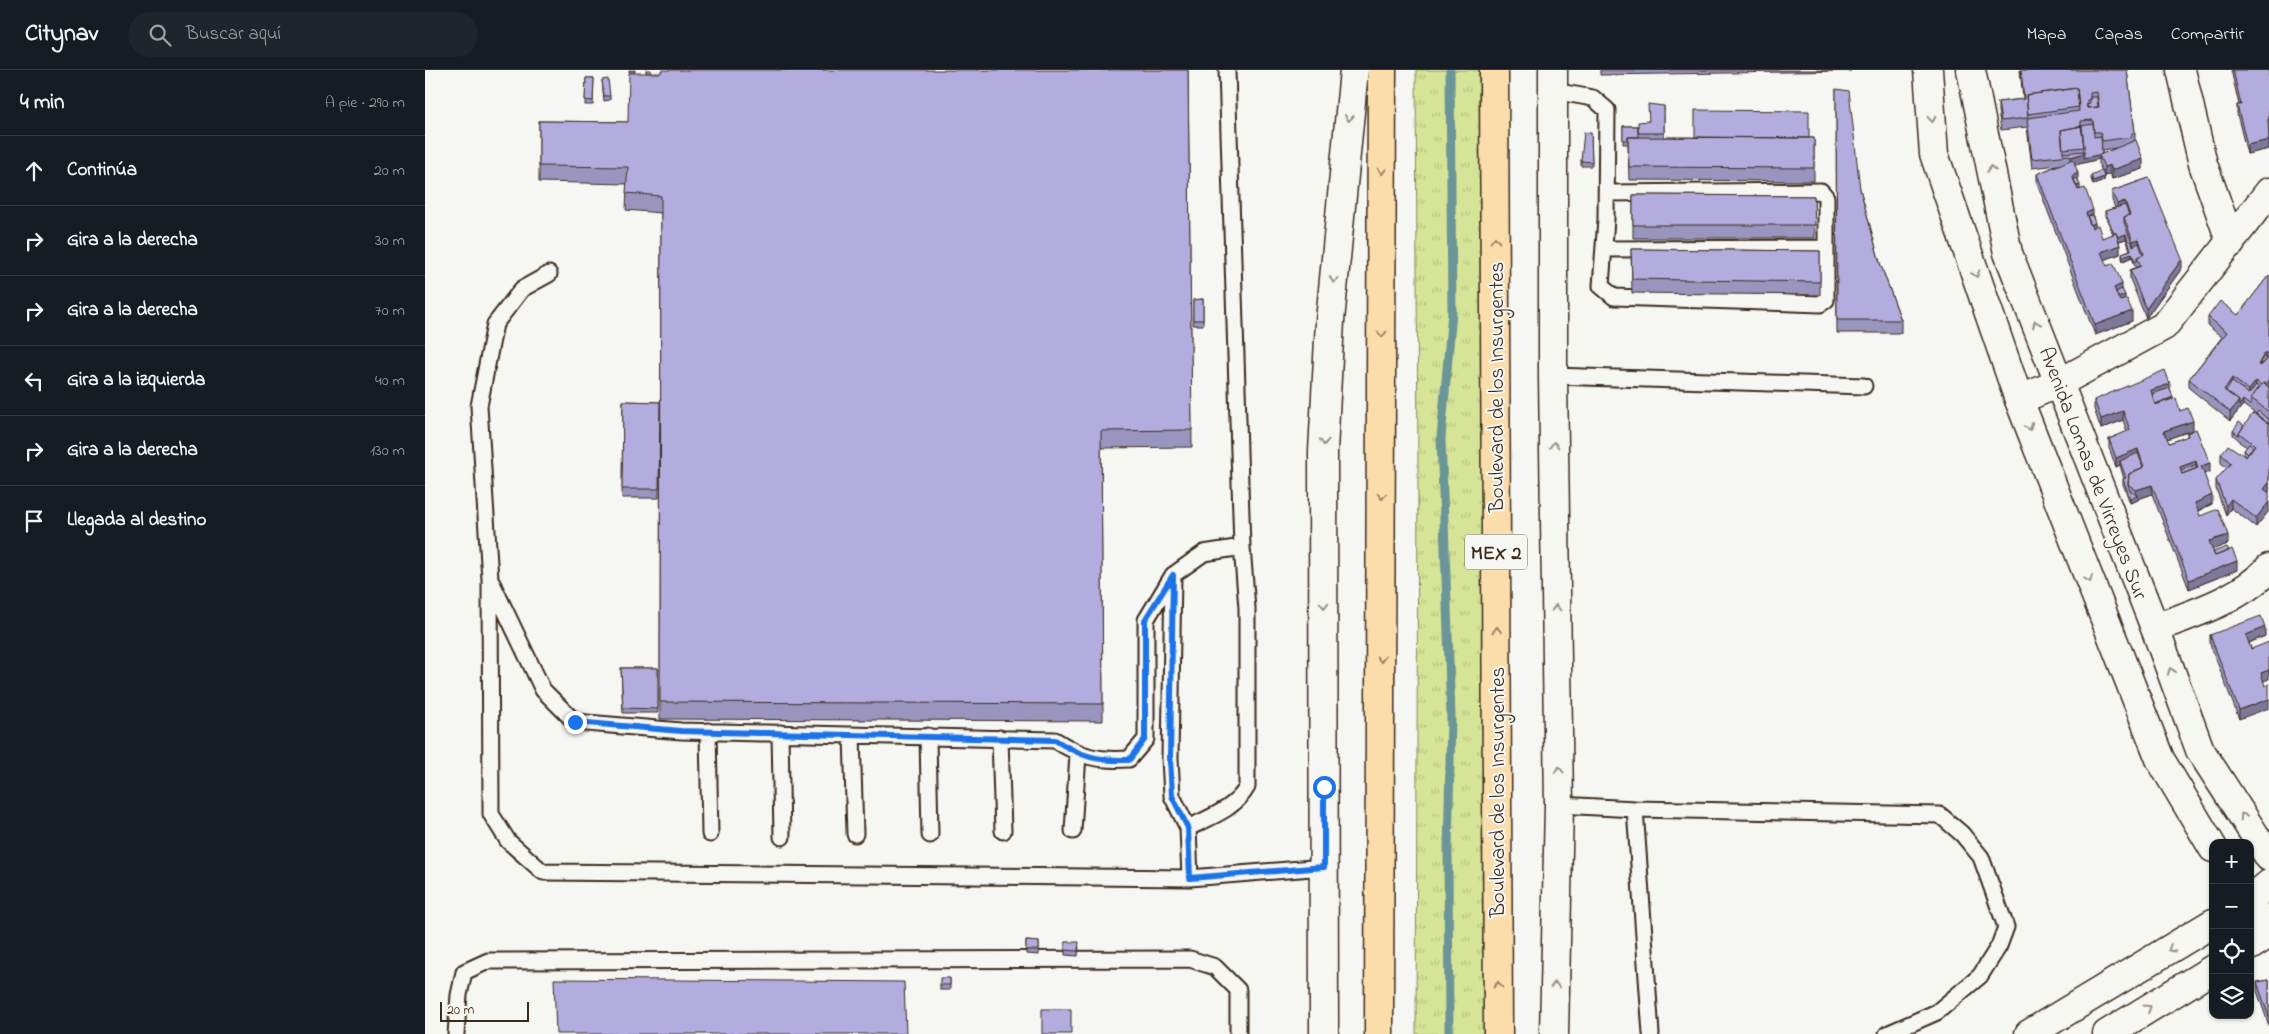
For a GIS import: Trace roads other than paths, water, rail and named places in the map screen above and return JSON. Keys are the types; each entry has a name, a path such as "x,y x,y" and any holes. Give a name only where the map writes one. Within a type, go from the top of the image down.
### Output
{"highway":[{"path":"1379,1034 1382,70"},
{"name":"Boulevard de los Insurgentes","path":"1494,70 1498,1034"}],"street":[{"path":"1325,1034 1323,451 1330,321 1354,70"},
{"name":"Avenida Lomas de Virreyes Sur","path":"1928,70 1934,154 2019,400 2160,760 2209,841"},
{"name":"Avenida Lomas de Virreyes Sur","path":"1971,70 2008,253 2155,628 2200,750 2269,857"},
{"path":"2181,70 2203,164 2231,243"},
{"path":"1553,81 1553,376 1559,805 1554,1034"},
{"path":"2019,400 2059,384 2164,326 2231,243 2269,192"},
{"path":"2155,628 2191,615 2251,586 2269,568"},
{"path":"2254,897 2269,884"},
{"path":"2254,912 2269,926"},
{"path":"2029,1034 2209,926"},
{"path":"2254,943 2269,934"},
{"path":"2089,998 2110,1032 2209,971"}],"lane":[{"path":"1188,828 1240,800 1247,787 1247,608 1242,547 1227,70"},
{"path":"1553,81 1593,98 1607,110 1607,193 1601,286 1614,297 1819,304 1826,300 1826,197 1821,191 1607,193"},
{"path":"1604,249 1826,248"},
{"path":"549,274 522,289 495,324 479,406 491,579 491,814 508,841 543,872 1190,878 1324,867"},
{"path":"1553,376 1864,386"},
{"path":"491,579 543,690 575,722 708,731 1055,740 1078,754 1104,761 1129,760 1145,739 1145,620 1173,575 1205,552 1242,547"},
{"path":"1173,575 1170,758 1172,796 1188,828 1190,878"},
{"path":"708,731 710,834"},
{"path":"780,733 781,837"},
{"path":"852,735 855,834"},
{"path":"928,736 930,835"},
{"path":"999,738 1003,831"},
{"path":"1073,831 1078,754"},
{"path":"1559,805 1635,809 1940,815 1961,834 1981,857 2006,927 1999,946 1980,976 1937,1012 1887,1034"},
{"path":"1635,809 1651,1034"},
{"path":"456,1034 459,995 464,972 488,961 1150,959 1190,959 1215,967 1238,990 1238,1034"}],"waterway":[{"path":"1449,1034 1448,851 1451,717 1441,438 1452,312 1450,70"}]}
